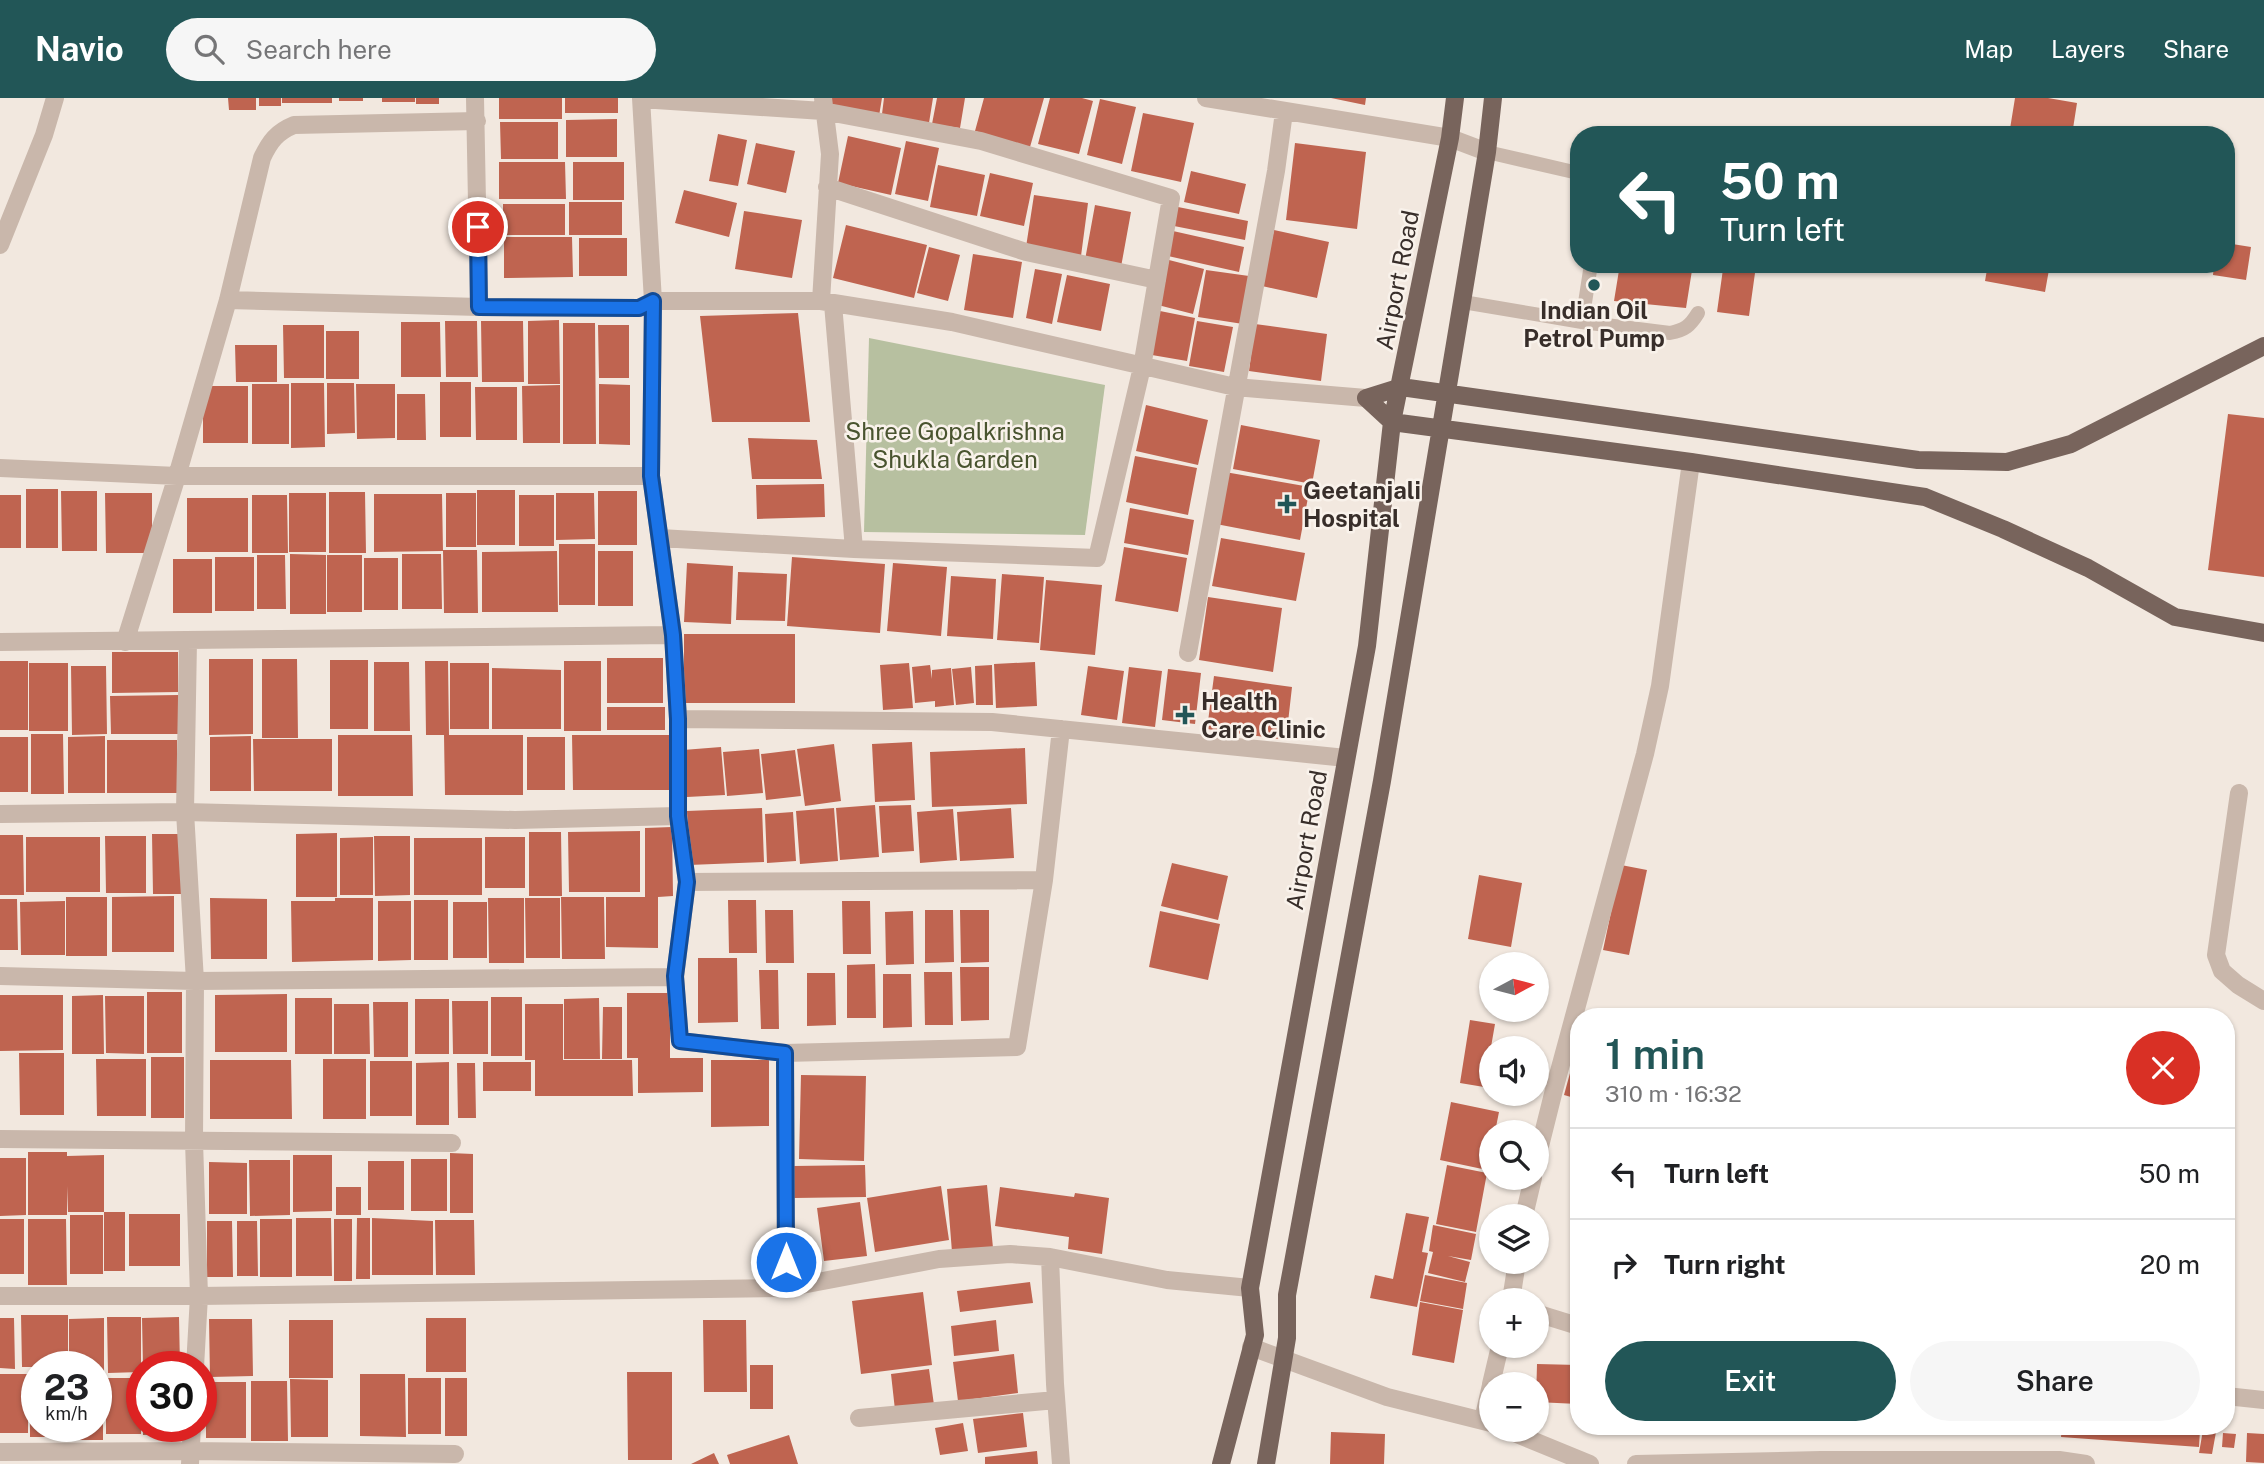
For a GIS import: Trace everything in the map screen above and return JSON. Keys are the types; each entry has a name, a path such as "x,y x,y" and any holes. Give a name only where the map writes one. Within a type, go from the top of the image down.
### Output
{"main road":[{"name":"Airport Road","path":"1221,1464 1255,1335 1250,1288 1367,646 1392,422 1450,138 1455,98"},
{"path":"1266,1464 1287,1338 1287,1295 1382,781 1488,152 1493,98"},
{"path":"2264,346 2071,444 2007,462 1918,460 1401,387 1366,398 1392,422 1925,497 2088,568 2175,617 2264,633"}],"street":[{"path":"2,237 44,135 55,98"},
{"path":"475,98 479,307"},
{"path":"660,538 854,550 1097,558 1142,367 1171,198 981,141 823,104 641,98 653,301 651,476 673,635 678,719 678,816 687,882 675,976 680,1041 785,1053 1017,1046 1044,880 1061,729"},
{"path":"1206,98 1450,138 1488,152"},
{"path":"823,104 830,154 827,187 827,302 854,550"},
{"path":"1188,653 1276,171 1284,112"},
{"path":"125,642 228,300 262,158 269,142 279,131 294,125 477,121"},
{"path":"827,187 1026,251 1157,280"},
{"path":"228,300 479,307 639,308 653,301 827,302 952,322 1235,387 1366,398"},
{"path":"1575,1008 1645,754 1657,700 1691,462"},
{"path":"0,468 177,476 651,476"},
{"path":"0,642 673,635"},
{"path":"188,641 185,812 195,981 194,1141 199,1296 196,1351"},
{"path":"678,719 992,722 1346,758"},
{"path":"2239,793 2216,955 2222,971 2264,1001"},
{"path":"0,814 185,812 515,820 678,816"},
{"path":"687,882 1044,880"},
{"path":"0,976 195,981 675,976"},
{"path":"1546,1120 1570,1028"},
{"path":"785,1053 786,1288"},
{"path":"0,1139 452,1143"},
{"path":"0,1296 786,1288 939,1259 1010,1254 1050,1257 1167,1280 1250,1288"},
{"path":"1050,1257 1061,1464"},
{"path":"1549,1318 1570,1324"},
{"path":"1251,1347 1387,1396 1479,1419"},
{"path":"2235,1397 2264,1400"},
{"path":"859,1418 1056,1399"},
{"path":"1536,1442 1590,1464"},
{"path":"0,1452 190,1458 455,1454"},
{"path":"1636,1464 1821,1460 2059,1460 2086,1464"}],"lane":[{"path":"1488,152 1570,171"},
{"path":"1582,322 1590,273"},
{"path":"1462,302 1670,333 1683,331 1698,313"}],"green space":[{"name":"Shree Gopalkrishna Shukla Garden","path":"869,338 1105,385 1085,535 864,532"}],"building":[{"path":"228,98 256,98 256,110 229,110"},
{"path":"259,98 281,98 281,106 259,106"},
{"path":"282,98 332,98 332,103 282,103"},
{"path":"339,98 363,98 363,101 339,101"},
{"path":"382,98 415,98 415,102 382,102"},
{"path":"416,98 439,98 439,104 416,104"},
{"path":"499,98 562,98 562,119 499,119"},
{"path":"565,98 618,98 618,113 565,113"},
{"path":"829,98 882,98 879,116 828,106"},
{"path":"884,98 933,98 929,123 882,114"},
{"path":"937,98 965,98 960,128 932,124"},
{"path":"984,98 1044,98 1030,147 975,131"},
{"path":"1050,98 1082,98 1093,101 1079,154 1038,144"},
{"path":"1331,98 1366,98 1365,105"},
{"path":"2015,98 2048,98 2077,103 2073,126 2010,126"},
{"path":"1100,99 1136,107 1122,164 1087,155"},
{"path":"1143,113 1194,123 1181,182 1131,171"},
{"path":"617,119 617,157 566,157 566,120"},
{"path":"500,122 558,122 558,159 501,159"},
{"path":"718,134 747,140 738,186 709,181"},
{"path":"848,136 901,148 891,195 838,183"},
{"path":"906,141 939,148 928,201 895,194"},
{"path":"756,143 795,151 786,193 747,184"},
{"path":"1295,143 1366,152 1357,229 1286,220"},
{"path":"499,162 565,162 566,199 499,199"},
{"path":"573,162 624,162 624,200 573,200"},
{"path":"938,165 985,175 977,216 930,207"},
{"path":"1191,171 1246,184 1239,214 1184,202"},
{"path":"990,173 1033,183 1024,226 980,216"},
{"path":"684,190 737,203 729,237 675,223"},
{"path":"1034,195 1088,203 1081,256 1026,247"},
{"path":"569,202 622,202 622,235 569,235"},
{"path":"503,204 565,204 565,235 503,235"},
{"path":"1095,205 1131,212 1121,267 1085,260"},
{"path":"1178,207 1248,221 1245,240 1174,226"},
{"path":"744,211 802,220 792,278 735,269"},
{"path":"846,225 927,245 914,298 833,278"},
{"path":"1274,230 1329,242 1317,298 1262,286"},
{"path":"1173,231 1244,247 1239,272 1168,256"},
{"path":"504,237 572,237 573,277 504,278"},
{"path":"579,238 627,238 627,276 579,276"},
{"path":"2235,244 2251,247 2246,280 2213,275 2235,273"},
{"path":"929,247 960,255 948,301 917,293"},
{"path":"973,254 1022,262 1013,318 964,310"},
{"path":"1169,260 1204,269 1193,314 1158,305"},
{"path":"1035,269 1062,274 1052,324 1026,318"},
{"path":"1206,270 1249,276 1243,324 1198,317"},
{"path":"1619,273 1692,273 1686,308 1614,301"},
{"path":"1722,273 1755,273 1749,316 1717,312"},
{"path":"1986,273 2048,273 2045,292 1985,281"},
{"path":"1067,275 1110,284 1101,331 1057,322"},
{"path":"1155,310 1195,318 1187,361 1146,354"},
{"path":"798,313 810,422 712,422 700,316"},
{"path":"559,320 560,384 528,384 528,321"},
{"path":"445,321 477,321 478,377 446,377"},
{"path":"481,321 523,321 524,382 482,382"},
{"path":"1197,321 1233,327 1224,372 1189,366"},
{"path":"401,322 440,322 441,377 401,377"},
{"path":"563,323 595,323 596,444 563,444"},
{"path":"1255,324 1327,334 1321,381 1249,371"},
{"path":"283,325 324,325 324,378 284,378"},
{"path":"598,325 629,325 629,378 599,378"},
{"path":"326,331 359,331 359,379 326,379"},
{"path":"235,345 277,345 277,382 236,382"},
{"path":"440,382 471,382 471,437 440,437"},
{"path":"291,383 324,383 325,447 291,448"},
{"path":"327,383 354,383 355,433 327,434"},
{"path":"252,384 289,384 289,444 252,444"},
{"path":"356,384 395,384 395,438 357,439"},
{"path":"599,384 630,385 630,445 599,444"},
{"path":"560,385 560,443 523,443 522,386"},
{"path":"203,386 248,386 248,443 203,443"},
{"path":"475,387 517,387 517,440 476,440"},
{"path":"397,394 425,394 426,440 397,440"},
{"path":"1146,405 1208,420 1198,465 1136,451"},
{"path":"2228,414 2264,418 2264,577 2208,570"},
{"path":"1241,425 1320,440 1312,484 1233,469"},
{"path":"748,438 817,440 822,479 752,479"},
{"path":"1135,456 1197,468 1188,515 1126,502"},
{"path":"1225,472 1310,487 1300,540 1216,524"},
{"path":"824,484 825,517 757,519 756,485"},
{"path":"26,489 58,489 58,548 26,548"},
{"path":"477,490 515,490 515,545 477,545"},
{"path":"61,491 97,491 97,551 62,551"},
{"path":"598,491 637,491 637,545 598,545"},
{"path":"329,492 365,492 366,553 329,553"},
{"path":"105,493 152,493 152,553 106,553"},
{"path":"289,493 326,493 326,552 289,552"},
{"path":"446,493 476,493 476,547 446,547"},
{"path":"556,493 594,493 595,539 556,540"},
{"path":"374,494 442,494 443,551 374,552"},
{"path":"0,495 21,495 21,548 0,548"},
{"path":"252,495 287,495 288,553 252,553"},
{"path":"519,495 554,495 554,546 519,546"},
{"path":"187,498 248,498 248,552 187,552"},
{"path":"1130,508 1194,520 1188,555 1124,543"},
{"path":"1221,538 1305,553 1296,601 1212,586"},
{"path":"559,544 595,544 595,605 559,605"},
{"path":"1124,547 1187,558 1178,612 1115,601"},
{"path":"443,550 477,550 478,613 444,613"},
{"path":"557,551 558,612 482,612 482,552"},
{"path":"598,551 633,551 633,606 598,606"},
{"path":"290,554 326,555 326,614 290,614"},
{"path":"402,554 441,554 442,609 402,609"},
{"path":"257,555 285,555 286,609 257,609"},
{"path":"327,555 362,555 362,612 327,612"},
{"path":"215,557 254,557 254,611 215,611"},
{"path":"792,557 885,564 880,633 787,626"},
{"path":"364,558 398,558 398,610 364,610"},
{"path":"173,559 212,559 212,613 173,613"},
{"path":"687,563 733,566 731,624 684,622"},
{"path":"893,563 947,567 941,636 887,631"},
{"path":"738,572 787,574 785,621 736,620"},
{"path":"1002,574 1044,577 1039,643 997,640"},
{"path":"951,576 996,579 993,639 947,636"},
{"path":"1046,580 1102,585 1095,655 1040,650"},
{"path":"1208,597 1282,608 1273,672 1199,660"},
{"path":"684,634 795,634 795,703 684,703"},
{"path":"112,652 178,652 178,692 112,693"},
{"path":"607,658 663,658 663,703 607,703"},
{"path":"209,659 253,659 253,734 209,735"},
{"path":"262,659 297,659 298,738 262,738"},
{"path":"330,660 368,660 368,729 330,729"},
{"path":"0,661 28,661 28,730 0,730"},
{"path":"425,661 448,661 449,735 523,735 523,795 445,795 444,735 426,735"},
{"path":"564,661 601,661 601,731 564,731"},
{"path":"374,662 409,662 410,731 374,731"},
{"path":"1035,662 1037,706 996,708 994,664"},
{"path":"29,663 68,663 68,731 29,731"},
{"path":"450,663 489,663 489,729 450,729"},
{"path":"909,663 913,708 883,710 880,665"},
{"path":"930,665 932,679 932,670 951,668 954,705 935,707 935,701 915,703 912,667"},
{"path":"992,665 993,705 976,705 975,666"},
{"path":"71,666 106,666 107,734 72,735"},
{"path":"1088,666 1124,671 1117,720 1081,715"},
{"path":"971,667 974,703 956,705 952,669"},
{"path":"1129,667 1162,671 1155,727 1122,723"},
{"path":"492,668 561,670 561,729 492,729"},
{"path":"1168,669 1201,673 1195,724 1162,720"},
{"path":"1214,676 1292,687 1286,740 1207,729"},
{"path":"179,695 179,734 111,734 110,696"},
{"path":"607,707 665,707 665,730 607,730"},
{"path":"31,734 63,734 64,794 31,794"},
{"path":"338,735 412,735 413,796 338,796"},
{"path":"572,735 669,735 669,790 573,790"},
{"path":"105,736 105,793 68,793 68,737"},
{"path":"251,736 251,791 210,791 210,737"},
{"path":"0,737 28,737 28,792 0,792"},
{"path":"527,737 565,737 565,790 527,790"},
{"path":"253,739 332,739 332,791 254,791"},
{"path":"107,740 177,740 177,793 107,793"},
{"path":"912,742 915,800 875,802 872,744"},
{"path":"834,744 841,801 805,806 797,749"},
{"path":"721,747 725,795 687,797 683,750"},
{"path":"1025,748 1027,804 932,807 930,752"},
{"path":"759,749 763,793 727,796 723,752"},
{"path":"795,750 801,796 766,800 761,754"},
{"path":"875,805 879,857 840,860 836,808"},
{"path":"911,805 914,851 882,853 879,806"},
{"path":"762,808 764,862 689,865 687,811"},
{"path":"834,808 838,861 800,864 796,811"},
{"path":"1011,808 1014,858 960,861 957,812"},
{"path":"953,809 957,860 920,863 917,812"},
{"path":"793,812 796,861 767,863 765,814"},
{"path":"672,827 673,896 658,897 658,948 606,947 606,897 645,897 645,828"},
{"path":"640,831 640,892 569,892 568,832"},
{"path":"529,832 561,832 562,896 529,896"},
{"path":"337,833 337,897 296,897 296,834"},
{"path":"152,834 182,834 182,894 153,894"},
{"path":"0,835 23,835 24,895 0,895"},
{"path":"105,836 146,836 146,893 106,893"},
{"path":"374,836 410,836 410,895 375,896"},
{"path":"26,837 100,837 100,892 26,892"},
{"path":"373,837 373,895 340,895 340,838"},
{"path":"485,837 525,837 525,888 485,888"},
{"path":"414,838 482,838 482,895 414,895"},
{"path":"1172,863 1228,876 1218,920 1161,906"},
{"path":"1621,865 1647,870 1629,955 1603,950"},
{"path":"1479,875 1522,883 1511,947 1468,939"},
{"path":"174,896 174,952 112,952 112,897"},
{"path":"66,897 107,897 107,956 66,956"},
{"path":"561,897 604,897 605,959 562,959"},
{"path":"210,898 267,899 267,959 211,959"},
{"path":"335,898 373,898 373,960 292,962 291,901 335,901"},
{"path":"488,898 524,898 524,963 489,963"},
{"path":"525,898 560,898 560,958 526,958"},
{"path":"0,899 17,899 18,950 0,950"},
{"path":"414,900 448,900 448,960 414,960"},
{"path":"728,900 756,900 757,953 729,953"},
{"path":"65,901 65,955 21,955 20,902"},
{"path":"378,901 411,901 411,960 378,961"},
{"path":"842,901 870,901 871,954 843,954"},
{"path":"453,902 487,902 487,958 453,958"},
{"path":"765,910 793,910 794,963 766,963"},
{"path":"925,910 953,910 954,962 925,963"},
{"path":"960,910 989,910 989,962 961,963"},
{"path":"913,911 914,964 886,965 885,912"},
{"path":"1160,911 1220,924 1208,980 1149,967"},
{"path":"698,958 737,958 738,1022 698,1023"},
{"path":"875,964 876,1018 847,1018 847,965"},
{"path":"960,967 989,967 989,1020 961,1021"},
{"path":"759,970 778,970 779,1029 761,1029"},
{"path":"924,972 952,972 953,1025 925,1025"},
{"path":"807,973 835,973 836,1025 807,1026"},
{"path":"883,974 911,974 912,1027 883,1028"},
{"path":"147,992 182,992 182,1053 147,1053"},
{"path":"627,993 670,993 670,1058 703,1058 703,1092 638,1093 638,1058 627,1058"},
{"path":"287,994 287,1052 215,1052 215,995"},
{"path":"0,995 63,995 63,1050 0,1051"},
{"path":"103,995 104,1054 72,1054 72,996"},
{"path":"105,996 144,996 144,1054 106,1053"},
{"path":"491,997 522,997 522,1056 491,1056"},
{"path":"295,998 332,998 332,1054 295,1054"},
{"path":"599,998 600,1059 564,1059 564,999"},
{"path":"415,999 449,999 449,1054 415,1054"},
{"path":"452,1001 488,1001 488,1054 453,1054"},
{"path":"373,1002 408,1002 408,1057 374,1057"},
{"path":"334,1004 369,1004 370,1054 334,1054"},
{"path":"525,1004 563,1004 563,1060 632,1060 633,1096 535,1096 535,1060 525,1060"},
{"path":"603,1007 622,1007 622,1059 602,1059"},
{"path":"1470,1020 1495,1024 1493,1036 1479,1036 1479,1086 1460,1083"},
{"path":"19,1053 64,1053 64,1115 20,1115"},
{"path":"151,1057 184,1057 184,1118 151,1118"},
{"path":"96,1059 146,1059 146,1116 97,1116"},
{"path":"323,1059 366,1059 366,1119 323,1119"},
{"path":"210,1060 291,1060 292,1119 210,1119"},
{"path":"711,1060 769,1060 769,1126 711,1127"},
{"path":"370,1061 412,1061 412,1116 370,1116"},
{"path":"449,1062 449,1125 416,1125 416,1063"},
{"path":"483,1062 531,1062 531,1091 483,1091"},
{"path":"457,1063 475,1063 476,1118 458,1118"},
{"path":"1570,1073 1570,1097 1564,1095"},
{"path":"801,1075 866,1076 864,1161 799,1159"},
{"path":"1451,1102 1499,1112 1497,1120 1479,1120 1479,1168 1440,1160"},
{"path":"28,1152 67,1152 67,1156 104,1155 104,1212 68,1212 67,1186 67,1215 28,1215"},
{"path":"450,1153 473,1154 473,1213 450,1213"},
{"path":"293,1155 332,1155 332,1211 293,1212"},
{"path":"0,1158 26,1158 26,1215 0,1216"},
{"path":"411,1159 447,1159 447,1211 411,1211"},
{"path":"249,1160 290,1160 290,1215 250,1216"},
{"path":"368,1161 404,1161 404,1210 368,1210"},
{"path":"209,1162 247,1163 247,1214 209,1214"},
{"path":"865,1165 866,1197 794,1198 794,1166"},
{"path":"1447,1165 1479,1171 1479,1190 1484,1190 1479,1204 1476,1232 1436,1224"},
{"path":"987,1185 993,1248 952,1252 947,1189"},
{"path":"941,1186 949,1240 875,1252 867,1198"},
{"path":"336,1187 361,1187 361,1215 336,1215"},
{"path":"1000,1187 1074,1197 1075,1193 1109,1198 1102,1254 1068,1249 1069,1237 995,1226"},
{"path":"860,1202 867,1256 824,1261 817,1208"},
{"path":"104,1212 125,1212 125,1271 104,1271"},
{"path":"1406,1213 1429,1217 1422,1252 1428,1253 1417,1307 1370,1298 1375,1275 1393,1279"},
{"path":"129,1214 180,1214 180,1266 129,1266"},
{"path":"70,1215 103,1215 103,1274 70,1274"},
{"path":"296,1218 331,1218 332,1276 296,1276"},
{"path":"357,1218 370,1218 370,1279 356,1279"},
{"path":"372,1218 433,1221 433,1275 372,1275"},
{"path":"0,1219 24,1219 24,1274 0,1274"},
{"path":"28,1219 66,1219 67,1285 28,1285"},
{"path":"260,1219 292,1219 292,1277 260,1277"},
{"path":"334,1219 352,1219 352,1281 334,1281"},
{"path":"435,1220 474,1220 475,1275 436,1275"},
{"path":"207,1221 232,1221 233,1277 207,1277"},
{"path":"237,1221 257,1221 258,1276 237,1276"},
{"path":"1433,1225 1476,1234 1471,1260 1448,1256 1470,1262 1465,1282 1428,1273 1433,1252 1429,1251"},
{"path":"1425,1275 1467,1283 1463,1309 1420,1301"},
{"path":"1030,1282 1033,1303 960,1312 957,1291"},
{"path":"923,1292 932,1365 861,1374 852,1301"},
{"path":"1420,1302 1463,1310 1454,1363 1412,1355"},
{"path":"21,1315 68,1315 68,1351 22,1351"},
{"path":"107,1317 141,1317 141,1351 126,1351 126,1372 112,1373 112,1351 108,1351"},
{"path":"179,1317 180,1351 143,1351 142,1318"},
{"path":"0,1318 14,1318 15,1369 0,1368"},
{"path":"104,1318 104,1351 69,1351 69,1319"},
{"path":"426,1318 466,1318 466,1372 426,1372"},
{"path":"209,1319 252,1319 253,1376 217,1377 217,1351 210,1351"},
{"path":"289,1320 333,1320 333,1378 289,1378"},
{"path":"703,1320 746,1320 747,1392 704,1392"},
{"path":"996,1320 999,1351 954,1356 951,1326"},
{"path":"1014,1354 1018,1393 958,1401 953,1362"},
{"path":"1537,1364 1570,1365 1570,1404 1549,1403 1549,1372 1537,1372"},
{"path":"750,1365 773,1365 773,1409 750,1409"},
{"path":"929,1369 934,1405 895,1410 891,1374"},
{"path":"627,1372 672,1372 672,1460 628,1460"},
{"path":"0,1374 21,1374 21,1433 0,1433"},
{"path":"360,1374 405,1374 406,1437 360,1436"},
{"path":"112,1378 126,1378 126,1434 112,1434"},
{"path":"408,1378 441,1378 441,1434 408,1434"},
{"path":"445,1378 467,1378 467,1436 445,1436"},
{"path":"290,1379 328,1380 328,1437 291,1437"},
{"path":"251,1381 287,1381 288,1441 251,1441"},
{"path":"217,1382 246,1382 246,1438 217,1438"},
{"path":"1023,1413 1027,1447 978,1453 973,1419"},
{"path":"963,1423 968,1451 940,1455 935,1428"},
{"path":"1331,1432 1385,1434 1384,1464 1330,1464"},
{"path":"2247,1433 2264,1434 2264,1463 2246,1462"},
{"path":"2236,1434 2234,1448 2222,1447 2223,1435"},
{"path":"789,1435 798,1464 730,1464 727,1455"},
{"path":"2061,1435 2200,1435 2199,1447"},
{"path":"2202,1435 2215,1435 2212,1454 2199,1453"},
{"path":"1037,1451 1038,1464 985,1464 985,1457"},
{"path":"714,1453 719,1464 691,1464"}],"place":[{"name":"Indian Oil Petrol Pump","path":"1594,285"},
{"name":"Geetanjali Hospital","path":"1287,504"},
{"name":"Health Care Clinic","path":"1185,715"}],"route":[{"path":"478,227 479,307 639,308 653,301 651,476 673,635 678,719 678,816 687,882 675,976 680,1041 785,1053 786,1262"}]}
